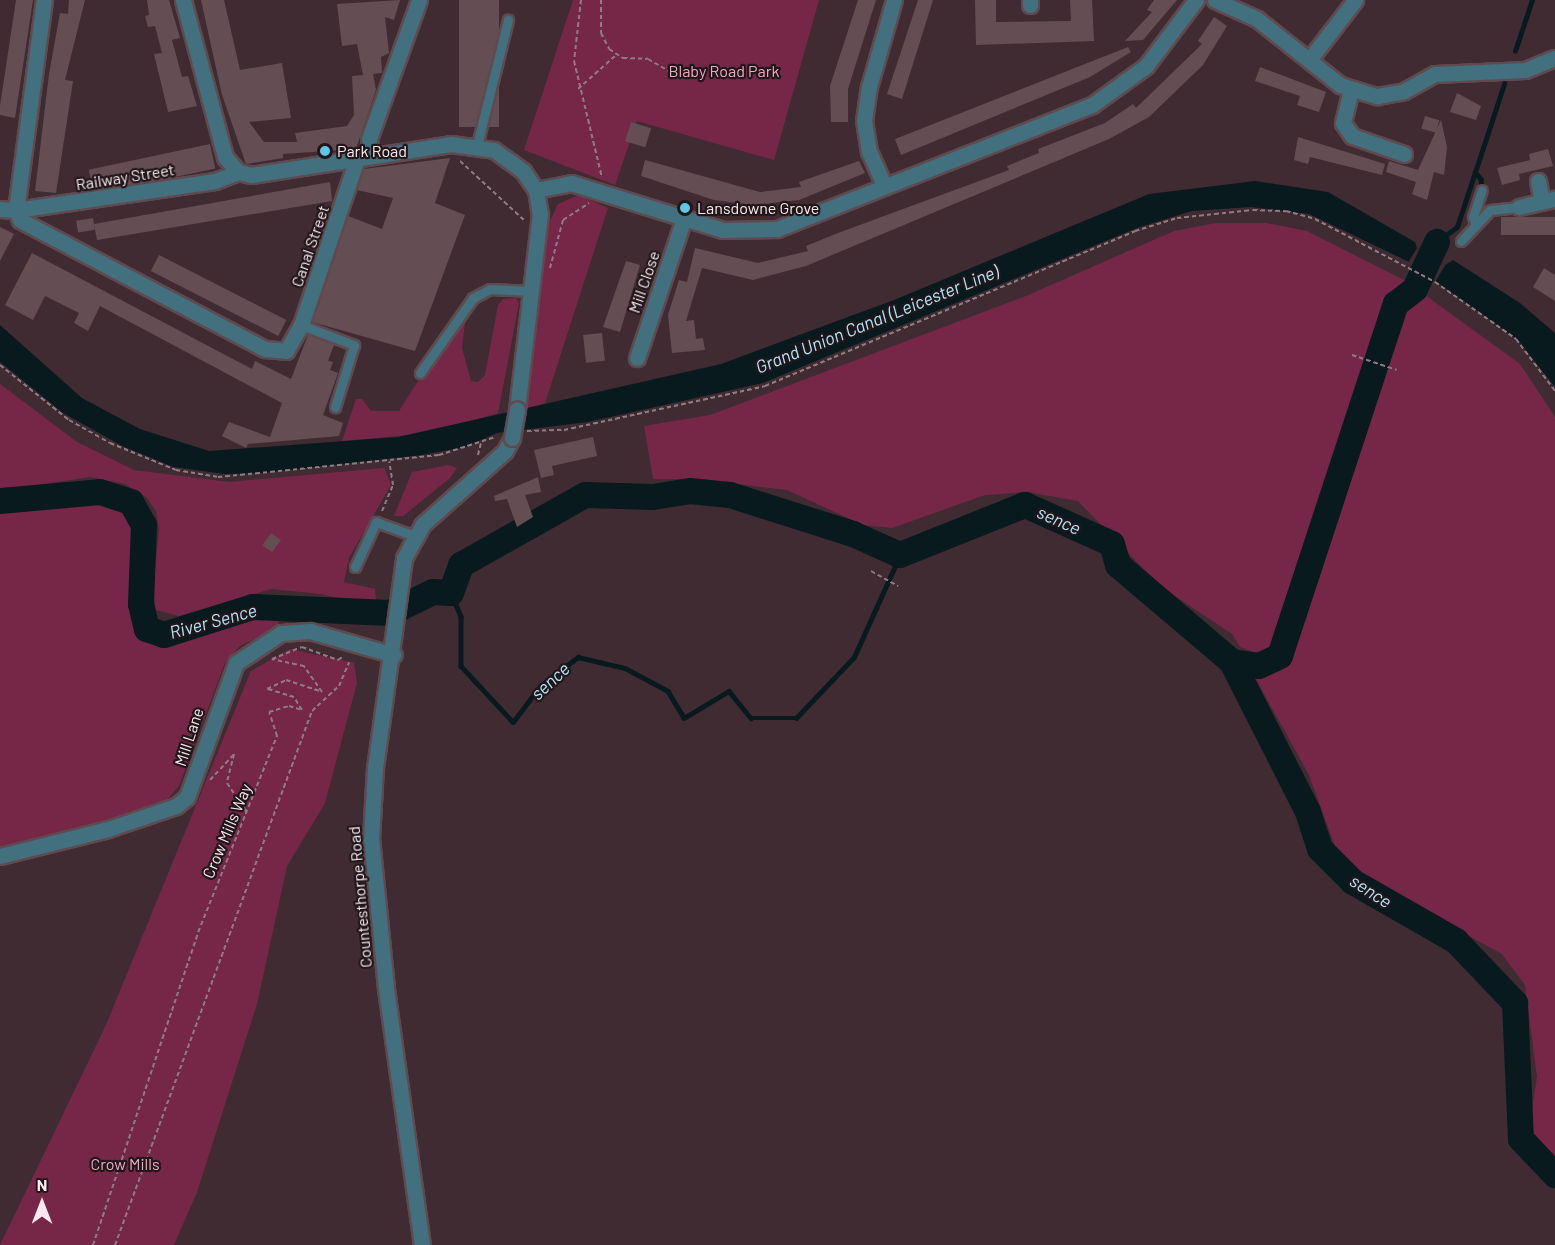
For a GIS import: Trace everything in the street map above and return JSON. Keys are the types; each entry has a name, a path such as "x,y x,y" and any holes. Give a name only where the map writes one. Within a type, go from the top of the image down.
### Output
{"street":[{"path":"8,209 44,0"},
{"path":"183,0 225,157 238,172 251,175 442,145 477,145 511,160 536,190 571,183 723,230 777,229 818,217 884,185 1092,105 1146,66 1196,0"},
{"name":"Canal Street","path":"8,209 20,220 266,349 286,351 301,325 418,0"},
{"path":"884,185 869,152 864,121 869,87 894,0"},
{"path":"1215,0 1257,19 1351,90 1377,96 1404,91 1435,74 1525,70 1555,58"},
{"path":"1309,60 1355,0"},
{"path":"1351,90 1343,123 1352,136 1404,154"},
{"name":"Railway Street","path":"8,209 215,181 238,172"},
{"path":"1519,207 1549,200 1538,181"},
{"name":"Countesthorpe Road","path":"422,1245 386,988 371,839 375,768 394,655 399,583 415,536 505,451 511,435 517,409 540,214 536,190"},
{"name":"Mill Close","path":"637,358 684,218"},
{"name":"Mill Lane","path":"0,856 176,806 194,785 225,686 247,652 296,629 394,655"}],"lane":[{"path":"477,145 508,20"},
{"path":"1476,225 1473,217 1482,190"},
{"path":"1461,241 1490,210 1519,207"},
{"path":"420,374 473,298 490,289 532,291"},
{"path":"301,325 354,345 335,407"},
{"path":"355,567 372,526 381,520 415,536"}],"path":[{"path":"581,0 574,31 578,89 602,165 598,190"},
{"path":"601,0 601,33 616,55 648,59 676,75 678,69"},
{"path":"578,89 616,55"},
{"path":"442,145 529,225"},
{"path":"0,365 69,420 176,470 218,477 249,476 389,461 467,450 511,435 564,430 765,386 1135,231 1177,218 1286,211 1342,230 1435,282 1516,339 1555,391"},
{"path":"1352,355 1397,370"},
{"path":"381,520 393,485 389,461"},
{"path":"871,571 898,586"},
{"name":"Crow Mills Way","path":"93,1245 201,925 277,736 269,712 303,707 294,697 267,689 286,680 322,692 304,666 272,659 302,647 338,660 358,646"},
{"path":"301,739 312,711 339,686 349,662"},
{"path":"116,1245 312,711"},
{"path":"194,785 207,784 234,754 227,783 247,813"}],"green space":[{"name":"Blaby Road Park","path":"573,0 819,0 774,160 637,121 615,185 524,150"},
{"path":"579,195 608,208 545,403 527,411 531,343 548,225 558,204"},
{"path":"1216,223 1266,223 1307,231 1408,282 1388,301 1275,647 1259,654 1240,647 1232,634 1160,586 1078,501 1027,492 985,495 892,528 863,525 787,490 697,479 653,479 644,426 710,415 1026,296 1174,231"},
{"path":"1425,295 1520,364 1555,417 1555,1167 1542,1155 1529,1129 1537,1077 1525,985 1502,954 1365,879 1339,857 1309,775 1252,672 1266,675 1288,662 1410,303"},
{"path":"516,298 519,303 498,413 431,433 342,441 356,399 362,399 371,411 399,411 457,320 466,315 462,348 471,381 478,382 485,375 498,305 503,299"},
{"path":"0,384 77,442 134,470 229,482 384,468 391,485 349,558 344,582 375,589 376,601 367,605 321,594 271,589 179,616 156,610 153,592 159,530 156,511 147,498 125,484 90,477 0,491"},
{"path":"448,465 457,468 450,478 403,516 394,516 412,472"},
{"path":"71,493 98,495 128,508 139,525 131,585 133,610 147,635 179,638 259,616 279,621 277,628 240,646 225,663 179,786 166,801 144,812 0,849 0,510"},
{"name":"Crow Mills","path":"290,649 354,663 357,683 325,803 287,866 257,1004 197,1192 174,1245 0,1245 106,1025 251,671"}],"water":[{"name":"Grand Union Canal (Leicester Line)","path":"1255,181 1328,192 1415,242 1417,248 1445,265 1453,260 1520,303 1555,333 1555,387 1517,339 1409,262 1309,214 1251,207 1192,211 1137,228 763,383 588,422 497,433 465,447 422,455 263,473 224,474 173,467 122,446 63,413 0,362 0,325 82,398 140,429 209,451 398,437 721,364 894,300 1149,194"}],"pier":[{"path":"1417,248 1445,265 1436,281 1407,264"}],"building":[{"path":"16,0 33,0 15,118 0,115 0,106"},
{"path":"69,0 85,0 65,80 73,81 56,193 35,191 49,74 60,13 68,14"},
{"path":"147,0 169,0 180,38 172,40 182,77 188,76 197,106 168,112 154,54 162,53 155,26 148,27 145,16 149,15"},
{"path":"201,0 224,0 240,70 282,63 291,118 249,122 264,142 297,142 295,133 347,126 354,115 352,76 363,75 357,44 342,46 337,4 400,0 394,20 385,17 389,53 381,57 382,73 373,74 376,90 356,149 283,154 283,158 246,164 222,95"},
{"path":"459,0 499,0 499,127 459,127"},
{"path":"858,0 876,0 848,89 848,122 831,122 830,86"},
{"path":"918,0 933,0 902,99 887,94"},
{"path":"975,0 996,0 996,22 1071,21 1070,0 1092,0 1094,41 976,45"},
{"path":"1154,0 1177,0 1143,40 1125,41 1152,12 1147,10"},
{"path":"1214,17 1227,26 1203,65 1149,117 1109,139 806,266 753,280 702,268 686,321 694,320 696,339 703,338 705,350 672,353 668,315 679,280 687,282 695,248 758,263 808,251 806,246 838,233 1009,170 1007,166 1039,153 1038,149 1105,123 1133,104 1136,108 1202,44 1198,41"},
{"path":"1128,47 1131,52 1090,77 901,155 895,139"},
{"path":"1260,67 1326,92 1319,112 1297,105 1300,96 1255,81"},
{"path":"1457,93 1481,106 1476,120 1450,112"},
{"path":"1425,116 1439,120 1436,133 1421,128"},
{"path":"1441,120 1447,147 1444,175 1434,172 1427,200 1412,194 1416,182 1386,172 1389,161 1418,170"},
{"path":"631,122 651,128 645,147 625,141"},
{"path":"1298,137 1385,164 1382,175 1310,157 1308,164 1294,160"},
{"path":"210,144 215,168 94,194 89,170"},
{"path":"1548,149 1553,166 1519,174 1520,180 1502,185 1497,168 1530,160 1529,154"},
{"path":"450,158 435,203 465,215 415,351 312,322 348,216 382,229 393,198 357,190 364,169"},
{"path":"645,160 760,192 801,187 799,182 859,161 865,173 799,200 752,205 714,200 641,176"},
{"path":"330,182 332,201 97,240 94,224"},
{"path":"1501,217 1555,217 1555,235 1501,235"},
{"path":"93,218 95,230 78,233 76,221"},
{"path":"0,227 14,234 0,261"},
{"path":"32,253 252,369 255,361 291,379 308,335 334,345 328,361 333,362 330,370 338,373 323,415 343,423 339,436 248,444 246,448 222,436 229,422 270,437 282,403 100,306 88,331 74,323 79,313 45,296 33,320 5,305"},
{"path":"159,255 286,320 278,336 151,271"},
{"path":"626,261 640,265 620,332 603,327"},
{"path":"1544,268 1555,275 1555,301 1533,287"},
{"path":"602,333 605,361 586,363 583,335"},
{"path":"593,437 597,456 552,466 554,475 541,478 534,450"},
{"path":"538,477 541,492 525,495 533,517 517,527 507,499 495,501 494,496"},
{"path":"271,533 281,540 272,552 262,545"}],"waterway":[{"path":"1515,51 1532,0"},
{"path":"1437,242 1457,227 1504,84"},
{"path":"1475,172 1481,179 1482,190"},
{"path":"1232,662 1259,666 1280,656 1396,304 1415,289 1437,242"},
{"name":"River Sence","path":"0,501 100,492 131,502 144,525 141,604 147,629 164,635 253,607 390,613 433,592 451,593 461,565 585,495 653,497 690,491 730,495 853,534 900,555 1025,505 1112,544 1118,565 1232,662 1308,812 1320,849 1353,882 1456,941 1515,1003 1521,1139 1555,1175"},
{"name":"sence","path":"451,593 461,617 461,666 513,722 540,686 578,657 625,668 668,691 684,718 729,691 751,718 796,718 854,657 900,555"}],"place":[{"name":"Park Road","path":"325,151"},
{"name":"Lansdowne Grove","path":"685,208"}]}
